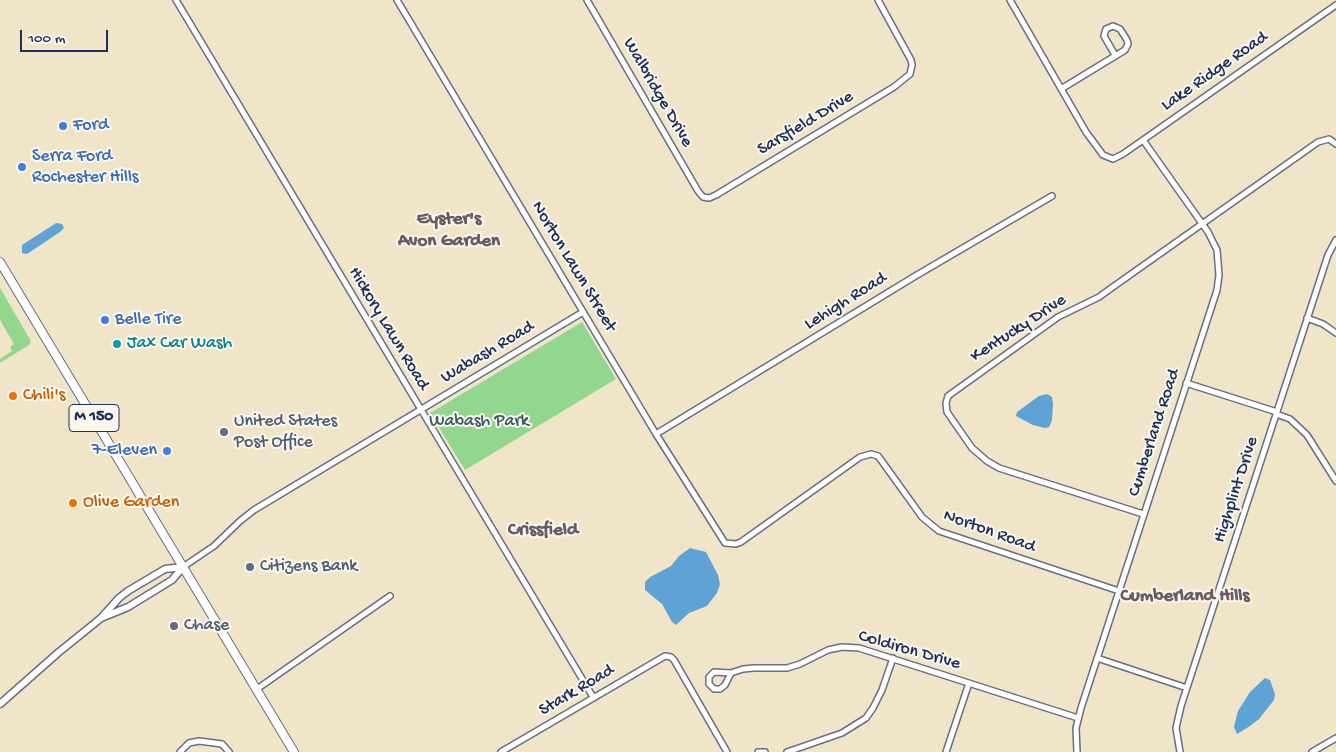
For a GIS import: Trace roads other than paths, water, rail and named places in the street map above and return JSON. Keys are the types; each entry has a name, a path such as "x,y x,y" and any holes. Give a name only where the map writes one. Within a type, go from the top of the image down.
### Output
{"main road":[{"name":"M 150","path":"0,262 294,752"}],"street":[{"name":"Hickory Lawn Road","path":"176,0 593,697"},
{"name":"Norton Lawn Street","path":"397,0 656,434 721,540 729,544"},
{"name":"Walbridge Drive","path":"588,0 696,188 706,198"},
{"name":"Sarsfield Drive","path":"706,198 716,195 894,87 910,74 912,65 907,51 878,0"},
{"path":"1010,0 1061,89 1126,50 1128,44 1120,30 1113,26 1106,29 1104,36 1115,55"},
{"name":"Lake Ridge Road","path":"1061,89 1086,132 1103,155 1109,158 1117,157 1336,5"},
{"name":"Kentucky Drive","path":"1144,514 993,465 976,452 947,412 946,399 952,391 1058,316 1098,297 1318,142 1329,139 1336,144"},
{"name":"Cumberland Road","path":"1077,752 1078,718 1217,290 1220,274 1217,250 1202,224 1143,140"},
{"name":"Lehigh Road","path":"656,434 917,275 1052,196"},
{"name":"Highplint Drive","path":"1180,752 1177,738 1177,721 1187,688 1307,318 1328,255 1336,240"},
{"name":"Wabash Road","path":"183,567 214,546 247,515 583,312"},
{"path":"1307,318 1323,324 1336,333"},
{"path":"1186,383 1276,413 1290,420 1307,435 1336,481"},
{"name":"Norton Road","path":"729,544 741,542 860,456 871,454 881,460 925,520 944,533 1119,591"},
{"path":"102,618 128,607 172,580 183,567"},
{"path":"0,704 70,642 102,618 119,598 165,569 183,567"},
{"path":"257,689 390,596"},
{"name":"Coldiron Drive","path":"731,673 723,688 716,690 710,686 708,680 714,672 731,673 749,668 787,668 800,664 828,650 842,647 859,648 1078,718"},
{"name":"Stark Road","path":"501,752 662,656 669,656 674,660 727,752"},
{"path":"787,752 835,736 866,718 882,690 893,658"},
{"path":"1097,658 1187,688"},
{"path":"946,752 969,683"},
{"path":"1312,752 1336,738"},
{"path":"180,752 189,743 199,741 222,744 229,752"},
{"path":"758,752 766,752"}],"water":[{"path":"56,223 62,224 64,228 27,254 22,253 22,245"},
{"path":"1047,394 1052,397 1053,404 1052,420 1049,427 1033,425 1016,416 1017,412 1039,396"},
{"path":"690,548 706,552 718,575 720,584 717,593 707,606 689,613 676,625 672,622 662,604 645,590 645,582 650,577 671,566 679,556"},
{"path":"1265,678 1270,680 1275,694 1274,700 1259,719 1237,734 1234,727 1238,711 1250,692"}],"place":[{"name":"Ford","path":"63,126"},
{"name":"Serra Ford Rochester Hills","path":"22,167"},
{"name":"Belle Tire","path":"105,320"},
{"name":"Jax Car Wash","path":"117,344"},
{"name":"Chili's","path":"13,396"},
{"name":"United States Post Office","path":"224,432"},
{"name":"7-Eleven","path":"167,451"},
{"name":"Olive Garden","path":"73,503"},
{"name":"Citizens Bank","path":"250,567"},
{"name":"Chase","path":"174,626"}],"district":[{"name":"Eyster's Avon Garden","path":"449,231"},
{"name":"Crissfield","path":"543,531"},
{"name":"Cumberland Hills","path":"1185,597"}],"park label":[{"name":"Wabash Park","path":"479,422"}]}
